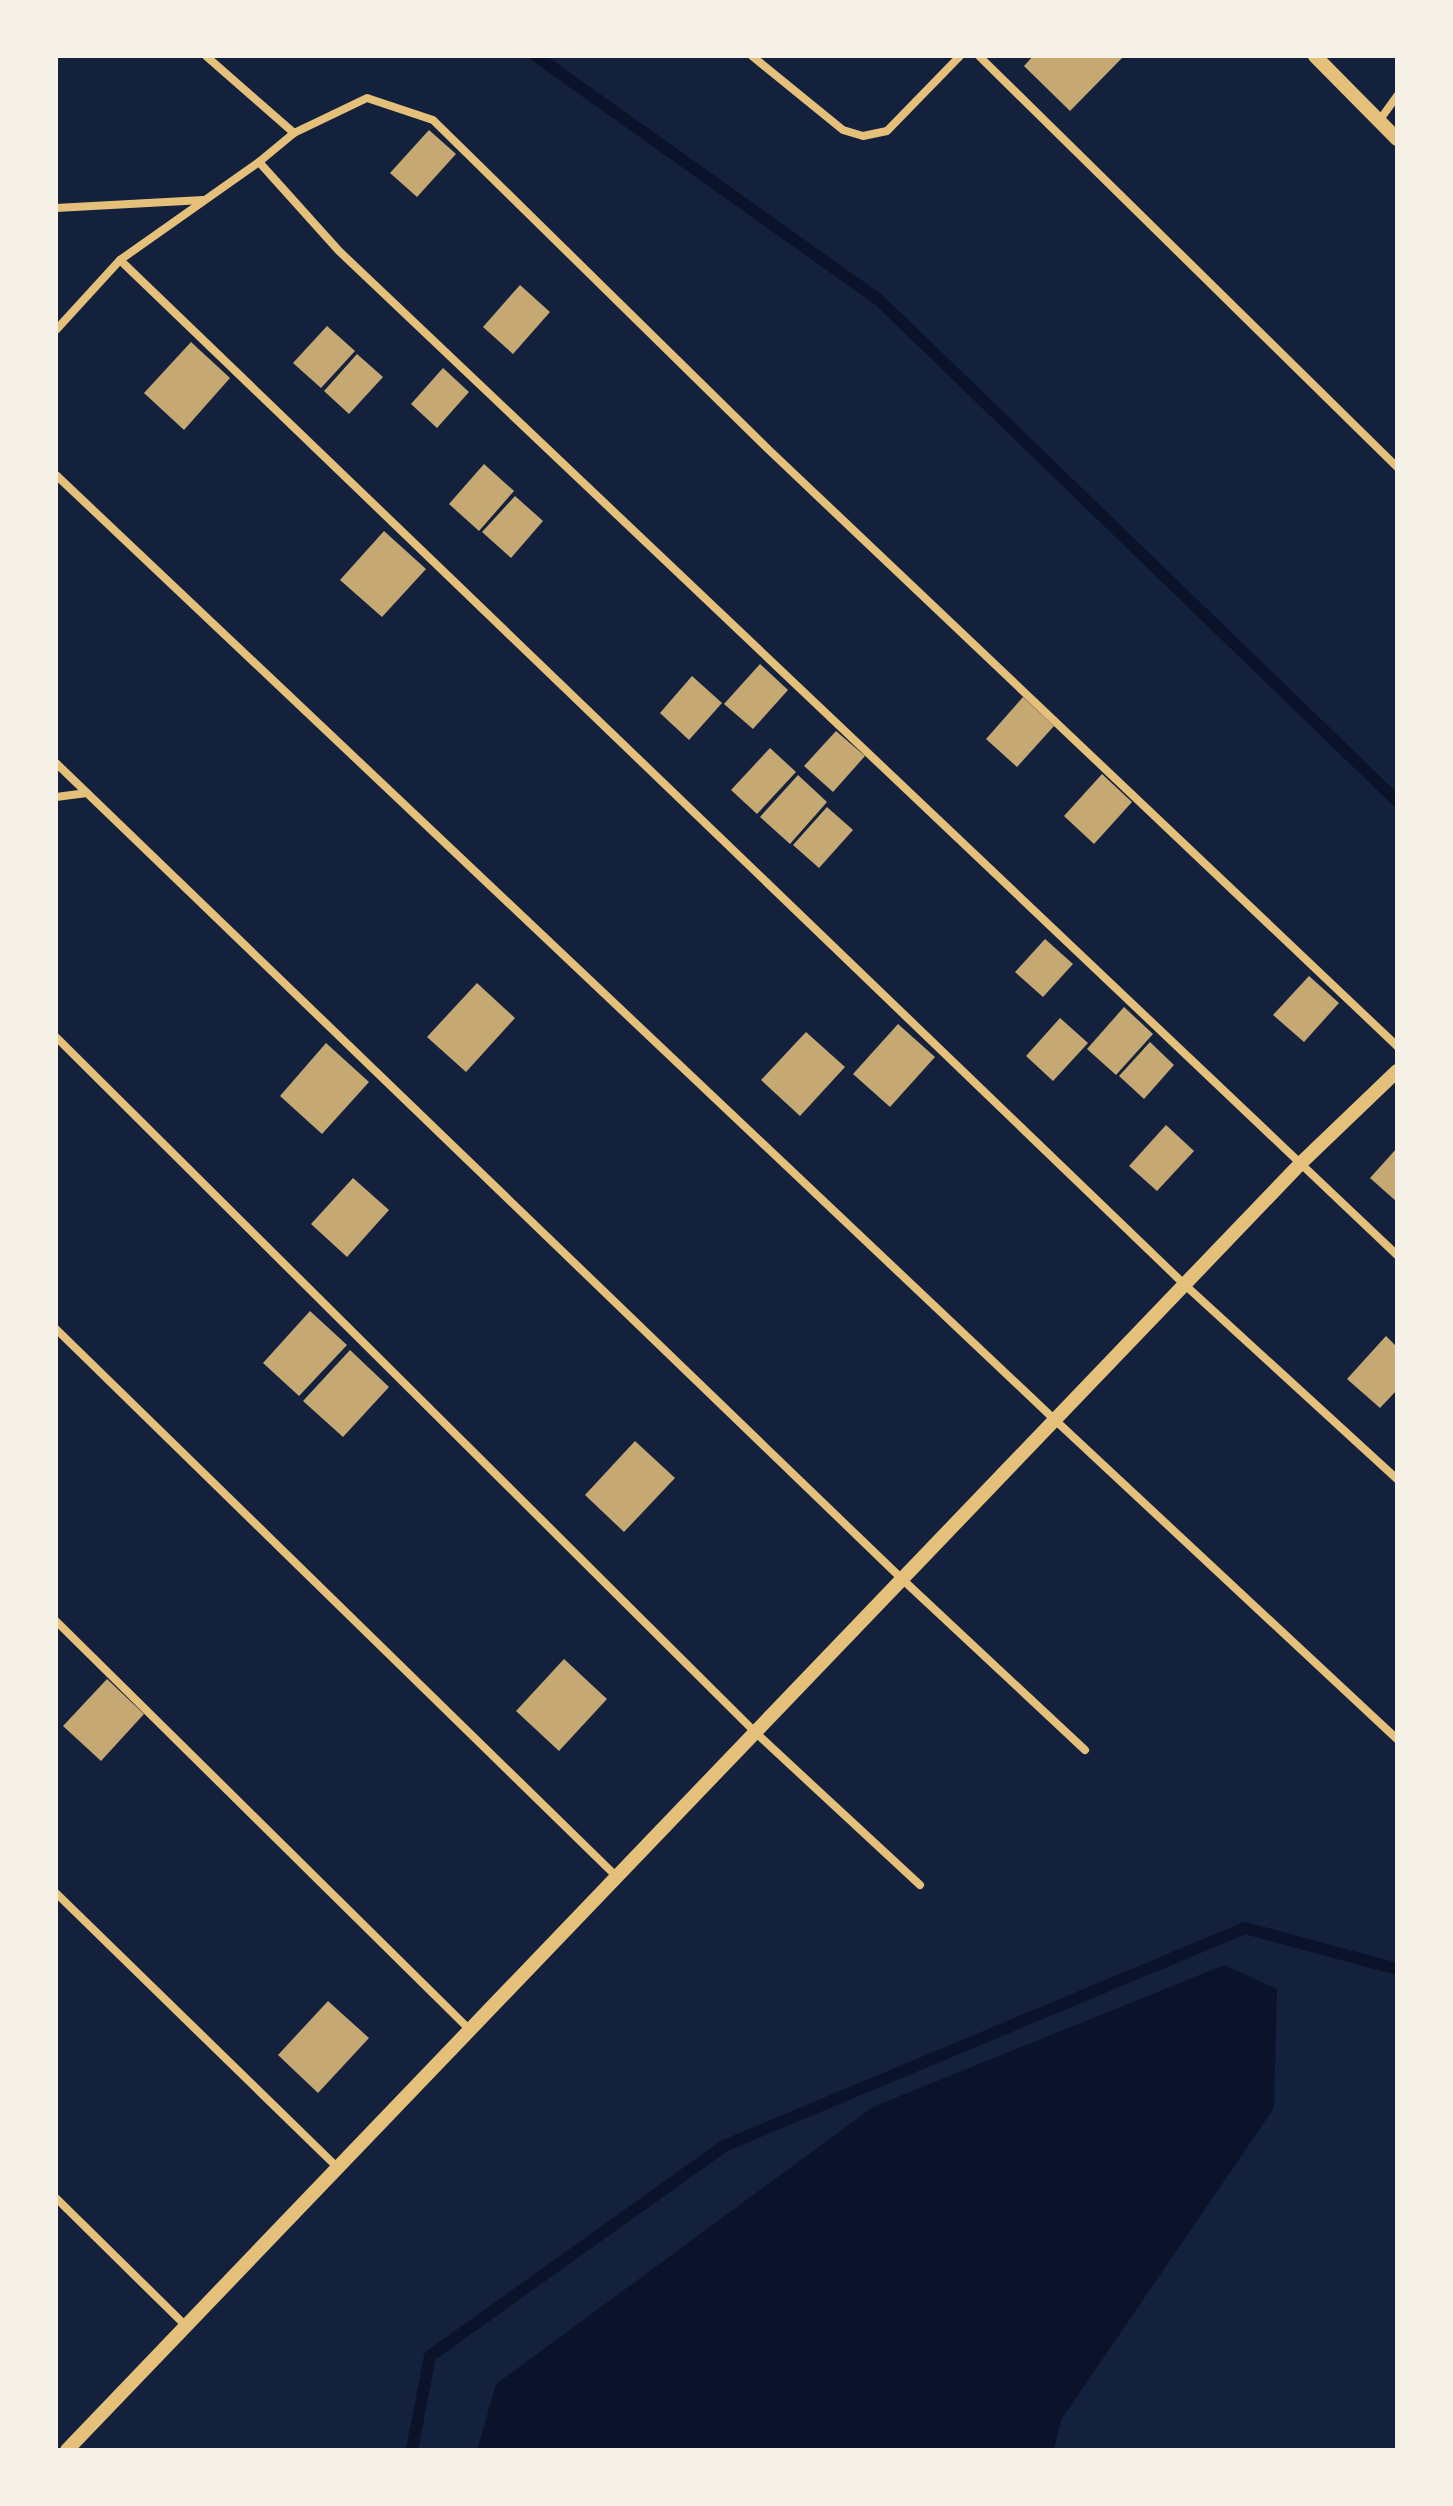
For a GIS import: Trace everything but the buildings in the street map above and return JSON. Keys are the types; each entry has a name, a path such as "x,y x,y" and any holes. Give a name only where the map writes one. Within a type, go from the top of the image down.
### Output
{"street":[{"path":"206,56 294,133"},
{"path":"752,56 843,130 863,136 887,131 960,56"},
{"path":"979,56 1397,467"},
{"path":"1315,56 1397,139"},
{"path":"1379,121 1397,96"},
{"path":"56,330 120,260 259,162 294,133 367,98 433,120 769,450 1397,1046"},
{"path":"259,162 339,251 1397,1255"},
{"path":"56,208 203,200"},
{"path":"120,260 1185,1285 1397,1479"},
{"path":"56,475 1055,1420 1397,1739"},
{"path":"56,763 902,1579 1085,1750"},
{"path":"56,797 87,793"},
{"path":"56,1037 756,1733 920,1885"},
{"path":"67,2450 1301,1163 1397,1071"},
{"path":"56,1329 617,1877"},
{"path":"56,1621 470,2030"},
{"path":"56,1893 338,2168"},
{"path":"56,2198 186,2326"}],"water":[{"path":"1224,1965 1277,1989 1274,2108 1061,2420 1054,2450 477,2450 496,2384 873,2107"}],"waterway":[{"path":"536,56 879,300 1397,801"},
{"path":"412,2450 430,2356 724,2146 1245,1928 1397,1969"}]}
